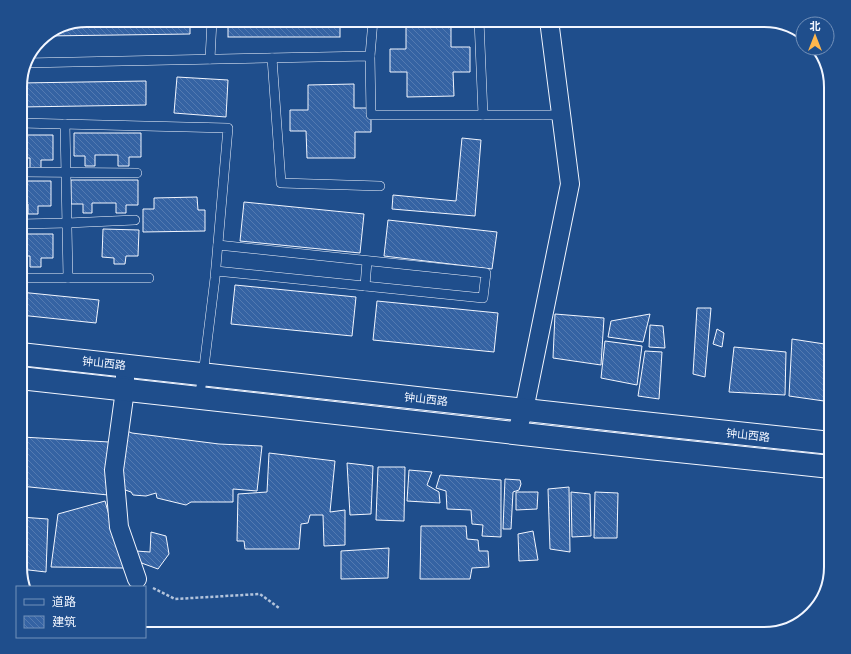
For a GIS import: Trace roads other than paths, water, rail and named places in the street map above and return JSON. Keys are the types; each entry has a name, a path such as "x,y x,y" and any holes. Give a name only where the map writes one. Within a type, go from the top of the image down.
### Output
{"main road":[{"name":"钟山西路","path":"27,355 824,443"},
{"path":"27,379 824,466"}],"street":[{"path":"516,433 524,410 570,184 550,27"},
{"path":"126,366 125,390 114,470 119,527 137,579"}],"lane":[{"path":"210,59 212,27"},
{"path":"372,27 370,56 371,115 562,115"},
{"path":"479,27 483,115"},
{"path":"32,63 370,56"},
{"path":"272,58 281,183 380,186"},
{"path":"27,123 228,128 216,270 199,398"},
{"path":"65,124 68,278"},
{"path":"27,172 137,174"},
{"path":"27,224 135,220"},
{"path":"216,270 483,298 486,273 218,246"},
{"path":"365,286 367,261"},
{"path":"27,278 149,278"}]}
